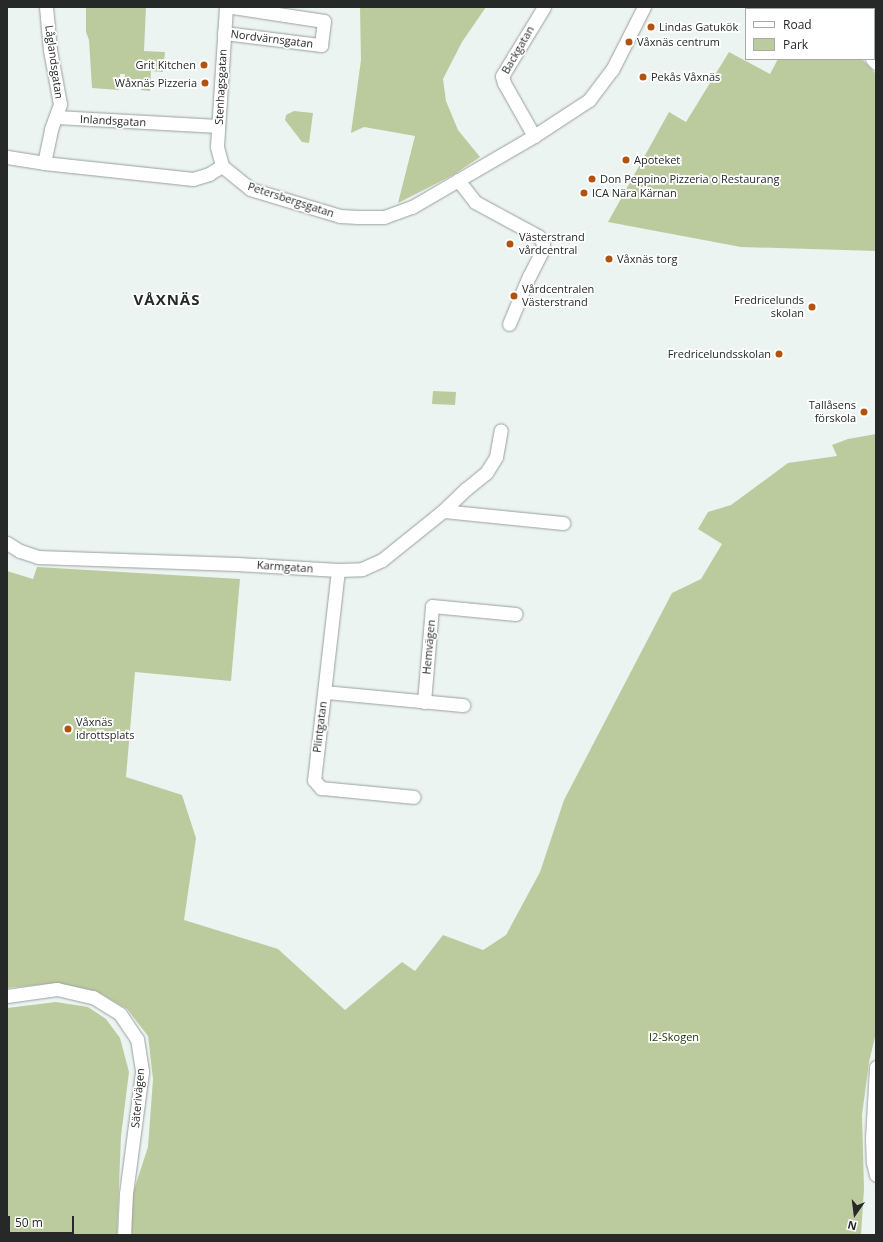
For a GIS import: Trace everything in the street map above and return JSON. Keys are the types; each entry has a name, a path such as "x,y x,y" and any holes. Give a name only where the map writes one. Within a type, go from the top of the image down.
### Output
{"street":[{"name":"Låglandsgatan","path":"46,7 50,50 60,104 56,117"},
{"name":"Stenhagsgatan","path":"222,166 217,147 226,7"},
{"name":"Nordvärnsgatan","path":"224,33 321,45 324,21 231,7"},
{"name":"Backgatan","path":"534,136 504,84 502,76 544,7"},
{"name":"Petersbergsgatan","path":"222,166 250,189 340,216 384,217 412,206 458,180 534,136 590,100 612,70 644,7"},
{"name":"Inlandsgatan","path":"56,117 218,126"},
{"path":"44,163 51,129 56,117"},
{"path":"7,158 193,179 209,174 222,166"},
{"path":"458,180 475,202 538,236 543,242 542,250 521,294 509,324"},
{"name":"Karmgatan","path":"7,543 20,551 38,557 237,564 338,570 362,569 382,560 443,511 493,464 500,430"},
{"path":"443,511 563,523"},
{"name":"Plintgatan","path":"338,570 314,780 322,788 414,797"},
{"name":"Hemvägen","path":"424,702 432,606 516,614"},
{"path":"325,692 463,705"},
{"name":"Säterivägen","path":"7,996 57,989 93,997 120,1014 137,1040 142,1072 126,1194 124,1235"},
{"path":"876,1069 872,1139 873,1162 876,1175"}],"green space":[{"path":"86,7 146,7 144,51 165,52 163,72 151,71 150,91 141,90 141,84 124,83 125,74 120,74 119,90 92,88 89,40 86,32"},
{"path":"360,7 486,7 462,42 443,79 446,101 458,130 480,157 453,175 398,203 415,136 364,127 351,133 361,60"},
{"path":"729,52 770,74 777,60 863,60 875,73 876,251 741,247 608,222 669,112 686,122"},
{"path":"294,111 313,113 309,143 302,142 285,120 286,115"},
{"path":"433,391 456,392 455,405 432,404"},
{"name":"I2-Skogen","path":"876,434 876,1033 869,1062 862,1115 864,1189 861,1235 132,1235 131,1199 148,1147 153,1079 148,1036 127,1009 96,991 57,983 7,988 7,571 33,579 37,567 240,579 231,681 135,672 126,777 182,795 196,838 184,920 278,949 345,1010 402,962 415,971 443,935 483,950 506,935 540,872 564,800 672,593 701,579 722,544 698,529 708,512 731,505 788,463 837,456 832,445 848,439"},
{"path":"56,1002 88,1007 106,1019 120,1038 129,1072 121,1136 117,1235 7,1235 7,1008"}],"place":[{"name":"Lindas Gatukök","path":"651,27"},
{"name":"Våxnäs centrum","path":"629,42"},
{"name":"Grit Kitchen","path":"204,65"},
{"name":"Pekås Våxnäs","path":"643,77"},
{"name":"Wåxnäs Pizzeria","path":"205,83"},
{"name":"Apoteket","path":"626,160"},
{"name":"Don Peppino Pizzeria o Restaurang","path":"592,179"},
{"name":"ICA Nära Kärnan","path":"584,193"},
{"name":"Västerstrand vårdcentral","path":"510,244"},
{"name":"Våxnäs torg","path":"609,259"},
{"name":"Vårdcentralen Västerstrand","path":"514,296"},
{"name":"Fredricelunds skolan","path":"812,307"},
{"name":"Fredricelundsskolan","path":"779,354"},
{"name":"Tallåsens förskola","path":"864,412"},
{"name":"Våxnäs idrottsplats","path":"68,729"}],"district":[{"name":"VÅXNÄS","path":"167,300"}]}
